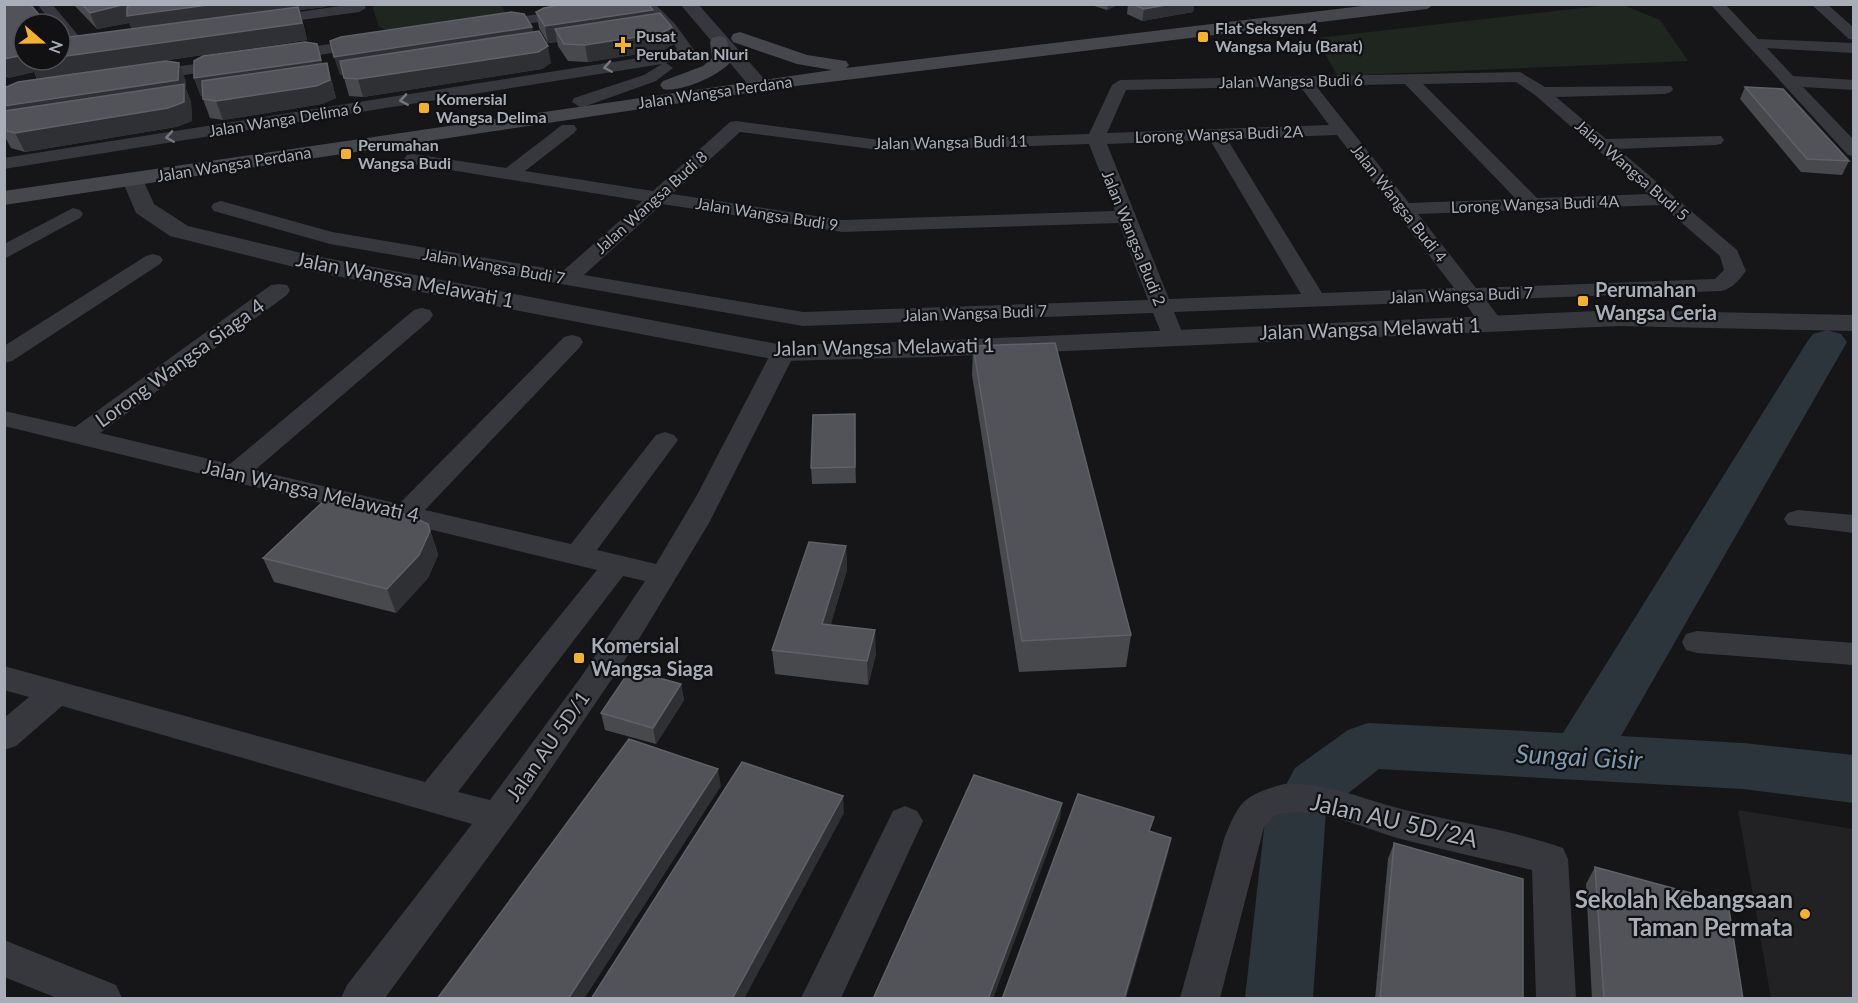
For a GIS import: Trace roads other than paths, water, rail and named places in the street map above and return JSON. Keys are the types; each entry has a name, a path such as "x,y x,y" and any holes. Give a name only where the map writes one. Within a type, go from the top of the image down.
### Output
{"main road":[{"name":"Jalan Wangsa Perdana","path":"4,198 133,180 841,65 1343,4"},
{"name":"Jalan Wangsa Perdana","path":"4,187 663,88 766,79 1427,4"},
{"path":"740,38 804,60 841,65"},
{"path":"663,88 710,70 722,60 719,42"}],"street":[{"path":"44,4 78,44 96,46 119,42"},
{"path":"517,4 527,20"},
{"name":"Jalan Wanga Delima 6","path":"4,164 675,57 686,50 670,27 646,4"},
{"path":"688,4 719,42 766,79"},
{"path":"710,4 740,38 766,79"},
{"path":"1718,4 1854,151"},
{"path":"1818,4 1854,36"},
{"path":"245,24 358,6 377,42 263,59"},
{"path":"472,28 593,10"},
{"path":"1753,43 1854,48"},
{"path":"580,102 650,78 665,68 663,64 651,61"},
{"path":"129,78 241,62"},
{"name":"Jalan Wangsa Budi 6","path":"1095,138 1120,85 1520,77"},
{"name":"Jalan Wangsa Budi 5","path":"1520,77 1542,92 1730,254 1735,271"},
{"path":"1408,78 1532,204"},
{"name":"Jalan Wangsa Budi 4","path":"1304,81 1493,324"},
{"path":"1788,81 1854,84"},
{"path":"1542,92 1665,89"},
{"name":"Jalan Wangsa Budi 11","path":"736,126 877,146 1095,138"},
{"name":"Jalan Wangsa Budi 8","path":"567,279 736,126"},
{"path":"510,174 568,129"},
{"name":"Lorong Wangsa Budi 2A","path":"1095,138 1342,130"},
{"path":"1215,134 1315,300"},
{"name":"Jalan Wangsa Budi 2","path":"1095,138 1173,337"},
{"path":"1602,144 1715,140"},
{"name":"Jalan Wangsa Budi 9","path":"413,159 842,226 1125,217"},
{"name":"Jalan Wangsa Melawati 1","path":"133,180 144,208 179,231 310,263 783,353 932,349 1619,318 1854,323"},
{"name":"Lorong Wangsa Budi 4A","path":"1404,209 1666,199"},
{"name":"Jalan Wangsa Budi 7","path":"221,207 330,238 803,319 1721,285 1735,271"},
{"path":"4,253 73,214"},
{"path":"4,356 153,260"},
{"name":"Lorong Wangsa Siaga 4","path":"80,436 279,290"},
{"path":"236,473 422,315"},
{"path":"405,514 572,342"},
{"name":"Jalan AU 5D/1","path":"361,999 498,817 600,673 664,576 783,353"},
{"name":"Jalan Wangsa Melawati 4","path":"4,418 664,576"},
{"path":"578,555 665,440"},
{"path":"1798,519 1854,524"},
{"path":"433,798 617,564"},
{"path":"1697,642 1854,654"},
{"path":"4,678 498,817"},
{"path":"4,737 56,693"},
{"name":"Jalan AU 5D/2A","path":"1200,999 1242,839 1252,815 1266,803 1293,798 1327,802 1399,824 1550,859 1556,999"},
{"path":"821,999 906,821"},
{"path":"4,958 102,999"}],"waterway":[{"path":"1579,757 1827,342"},
{"name":"Sungai Gisir","path":"1316,785 1368,746 1743,766 1854,779"},
{"name":"Sungai Gisir","path":"1279,998 1296,811"}],"place":[{"name":"Flat Seksyen 4 Wangsa Maju (Barat)","path":"1203,37"},
{"name":"Pusat Perubatan Nluri","path":"623,45"},
{"name":"Komersial Wangsa Delima","path":"424,108"},
{"name":"Perumahan Wangsa Budi","path":"346,154"},
{"name":"Perumahan Wangsa Ceria","path":"1583,301"},
{"name":"Komersial Wangsa Siaga","path":"579,658"},
{"name":"Sekolah Kebangsaan Taman Permata","path":"1805,914"}]}
